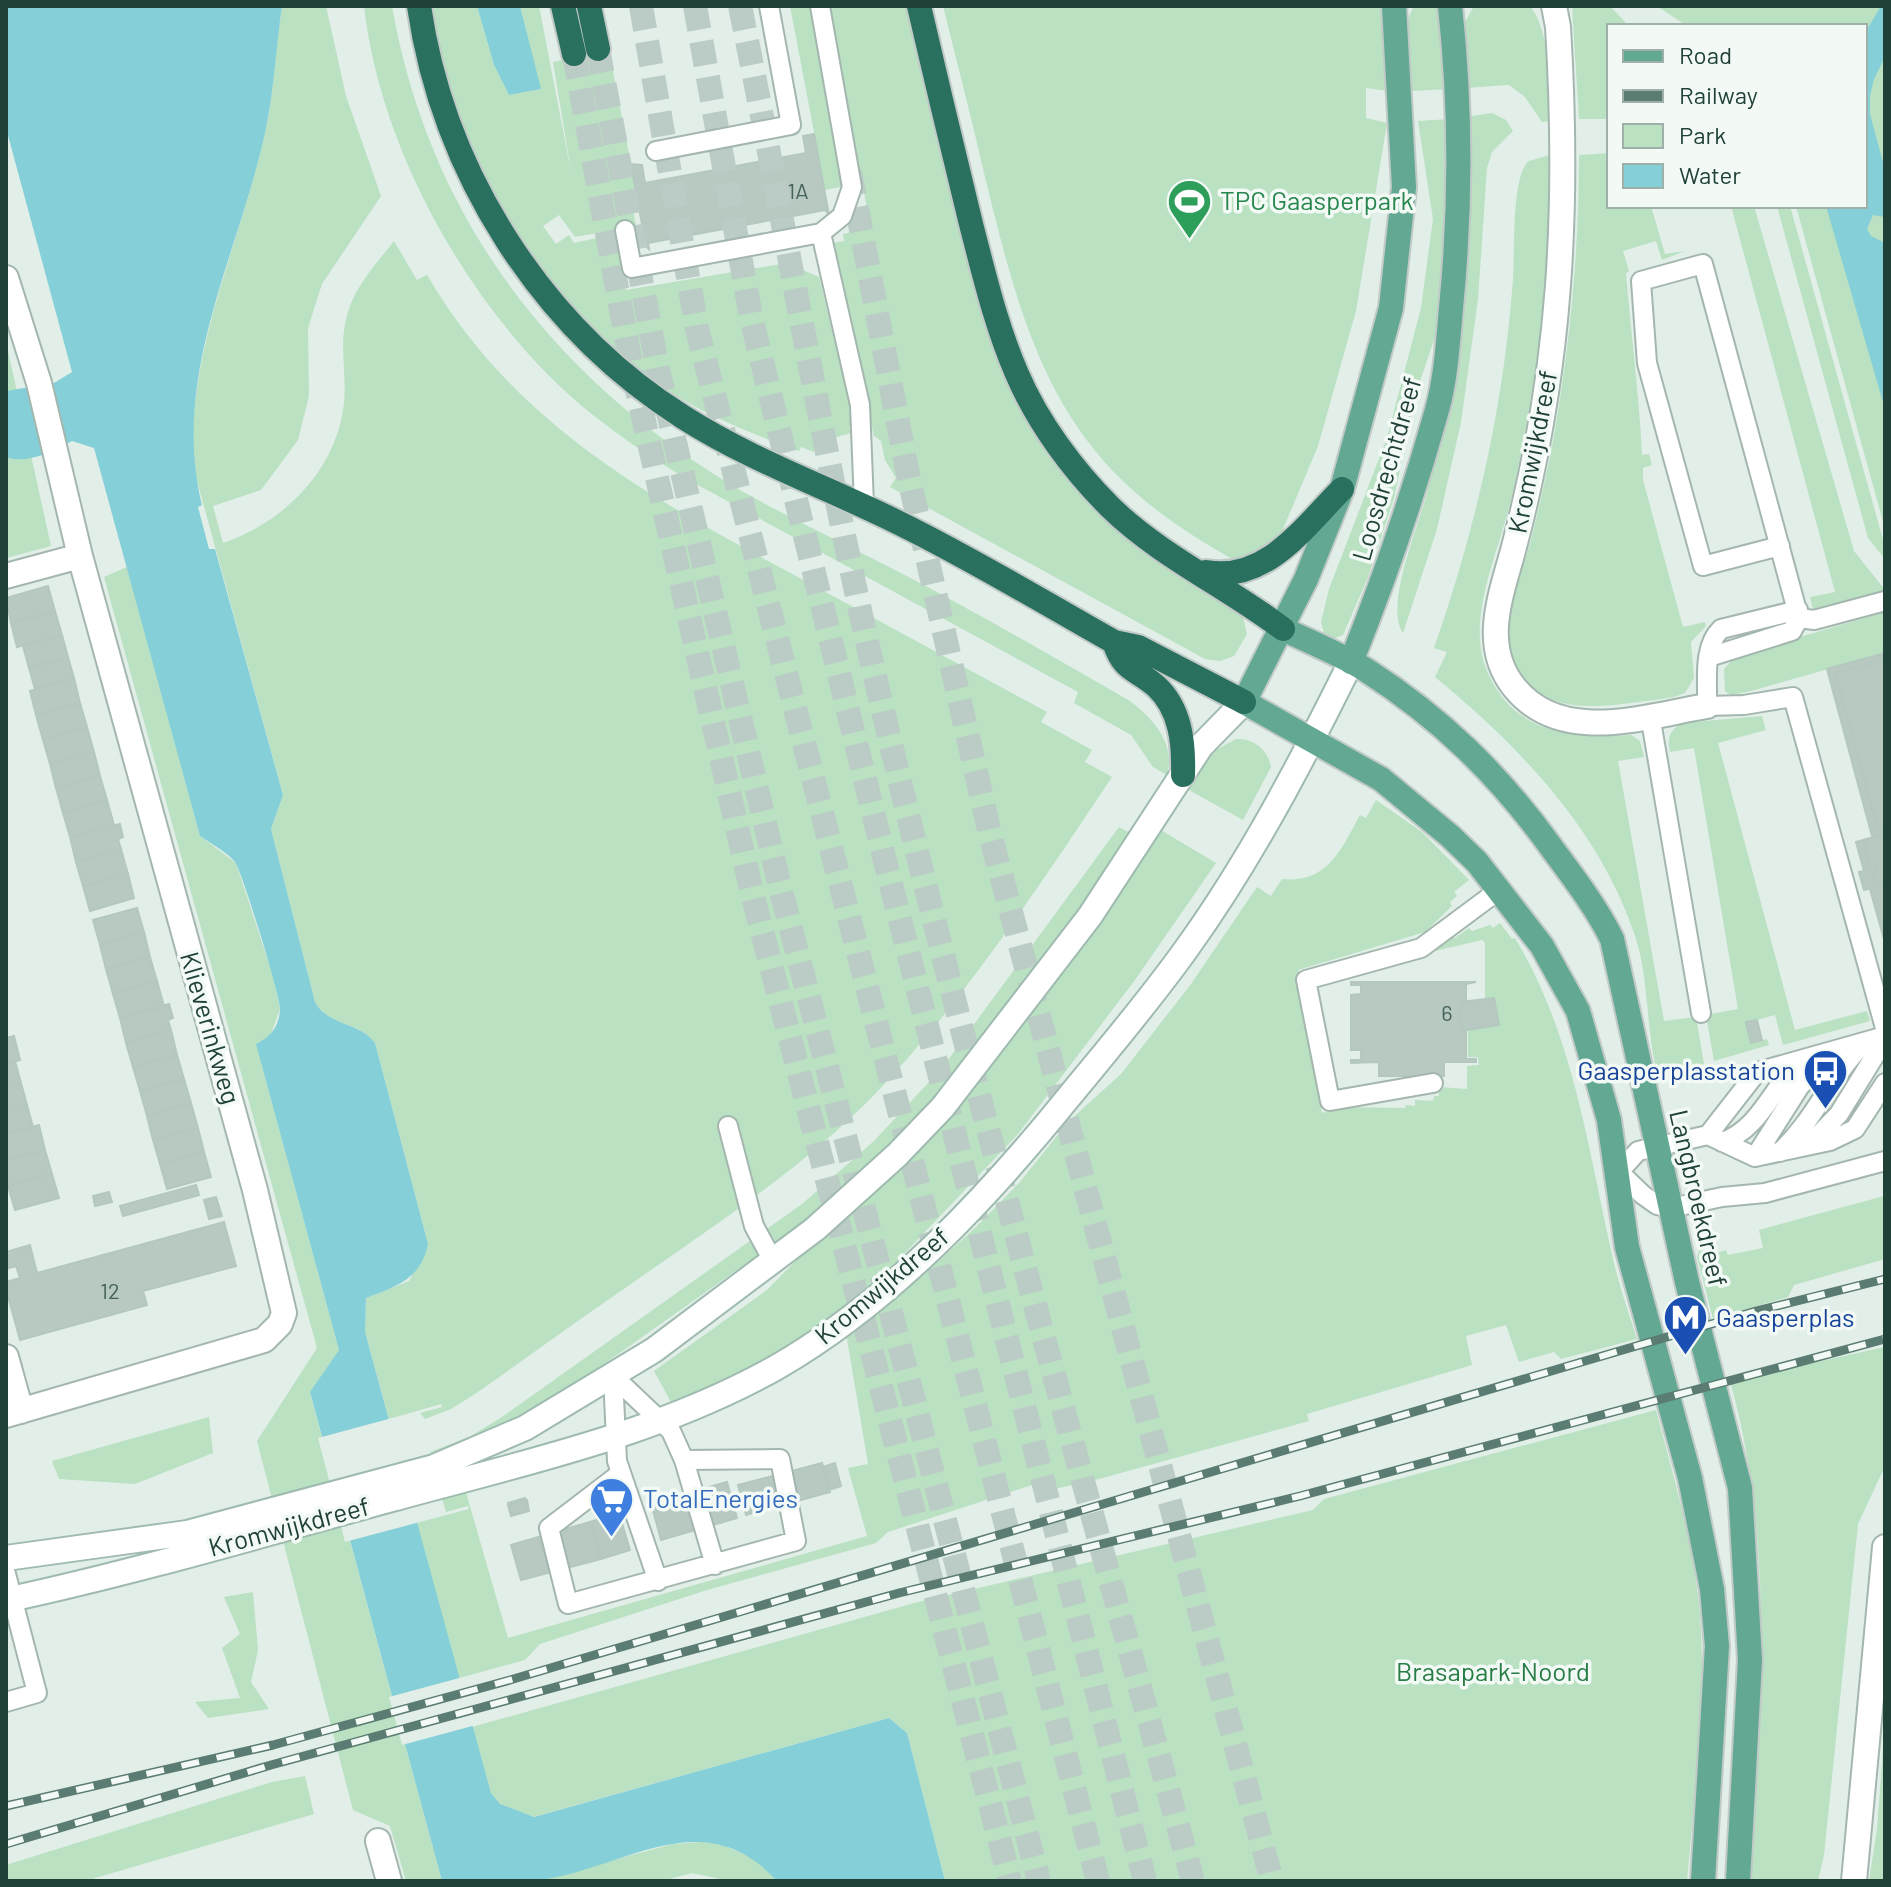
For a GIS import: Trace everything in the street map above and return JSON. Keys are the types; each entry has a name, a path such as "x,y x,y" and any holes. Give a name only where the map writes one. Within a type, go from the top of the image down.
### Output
{"highway":[{"path":"419,6 433,74 474,181 504,237 569,322 616,366 681,416 730,444 864,505 1114,642 1138,647 1244,702"},
{"path":"563,6 574,54"},
{"path":"589,6 598,49"},
{"path":"919,6 979,257 997,322 1022,384 1067,458 1111,508 1283,629"},
{"path":"1196,569 1236,574 1252,568 1282,550 1342,489"},
{"path":"1114,642 1127,668 1155,686 1172,708 1179,725 1183,775"}],"main road":[{"name":"Loosdrechtdreef","path":"1244,702 1283,629 1342,489 1391,308 1404,187 1394,6"},
{"name":"Loosdrechtdreef","path":"1312,740 1351,662 1397,543 1437,409 1445,366 1455,265 1458,100 1450,6"},
{"name":"Kromwijkdreef","path":"1554,6 1558,27 1565,186 1558,303 1535,460 1497,613 1496,651 1506,676 1523,697 1559,719 1597,722 1707,706"},
{"name":"Klieverinkweg","path":"7,285 39,383 80,556 255,1190 284,1313 280,1324 264,1340 13,1413"},
{"path":"6,576 80,556"},
{"name":"Langbroekdreef","path":"1283,629 1351,662 1435,717 1467,746 1520,803 1598,910 1612,939 1671,1208 1740,1488 1750,1660 1738,1881"},
{"name":"Kromwijkdreef","path":"436,1476 525,1428 654,1350 773,1261 872,1179 968,1078 1090,916 1201,746 1244,702"},
{"path":"1244,702 1381,779 1450,836 1499,890 1542,946 1578,1011 1602,1088 1619,1172 1627,1247 1690,1478 1712,1589 1717,1646 1703,1881"},
{"name":"Kromwijkdreef","path":"9,1600 226,1534 436,1476 613,1437 661,1420 758,1377 832,1332 962,1218 1009,1169 1109,1052 1188,946 1261,832 1312,740"},
{"path":"6,1357 13,1413"},
{"name":"Kromwijkdreef","path":"6,1558 226,1534"},
{"path":"1854,1881 1885,1547"},
{"path":"378,1841 389,1881"}],"lane":[{"path":"656,151 791,125 769,6"},
{"path":"625,230 632,268 821,233 842,216 852,187 820,6"},
{"path":"821,233 860,405 864,505"},
{"path":"1780,546 1703,566 1647,363 1641,281 1703,264 1780,546 1798,614"},
{"path":"1885,601 1814,620 1798,614 1721,629 1712,641 1709,657 1707,706 1793,697 1885,1028"},
{"path":"1650,715 1701,1013"},
{"path":"1433,1083 1330,1101 1306,980 1421,948 1499,890"},
{"path":"1715,1138 1757,1072 1879,1039"},
{"path":"1807,1147 1839,1114 1879,1039"},
{"path":"1778,1154 1797,1136 1843,1065 1879,1039"},
{"path":"1755,1157 1800,1086 1835,1050"},
{"path":"1802,1058 1784,1076 1751,1125 1738,1137 1638,1151 1619,1172 1643,1195 1671,1208 1722,1197 1765,1193 1884,1160"},
{"path":"1715,1138 1755,1157 1807,1147 1850,1133 1870,1110 1885,1083"},
{"path":"728,1126 754,1226 773,1261"},
{"path":"613,1376 661,1420 684,1460 715,1565"},
{"path":"613,1376 613,1437 621,1473 658,1581"},
{"path":"621,1473 549,1528 568,1604 796,1541 780,1459 684,1460"},
{"path":"6,1574 9,1600 37,1693 6,1702"}],"green space":[{"path":"282,6 326,6 346,96 381,196 322,284 308,328 309,396 298,440 261,490 213,506 223,543 246,534 287,507 319,471 331,450 344,403 343,346 348,312 362,283 394,241 417,280 427,275 463,329 503,377 594,456 697,522 1047,712 1041,722 1092,750 1085,762 1112,777 971,981 908,1057 853,1116 780,1177 703,1234 478,1392 451,1409 425,1419 420,1413 442,1407 441,1404 389,1419 365,1332 366,1298 409,1281 428,1244 375,1043 361,1031 328,1016 315,1002 271,829 283,795 193,466 193,423 198,381 217,298 265,133"},
{"path":"364,6 392,6 409,81 434,152 467,219 506,280 551,337 603,390 661,438 725,481 956,602 1130,701 1154,724 1165,742 1169,763 1167,775 1153,767 1131,735 1074,703 1078,692 685,478 629,442 576,401 537,363 500,319 466,272 436,222 410,169 389,115 373,60"},
{"path":"430,6 477,6 494,65 509,95 540,89 520,6 539,6 572,177 553,62 609,51 636,190 630,195 636,226 575,237 559,215 543,226 556,244 569,235 574,243 615,234 626,290 787,263 819,277 855,426 849,427 851,433 815,443 814,452 801,447 799,451 734,425 672,393 624,358 582,318 544,273 512,225 484,173 461,119 443,63"},
{"path":"790,6 811,6 845,182 840,183 840,187 825,190"},
{"path":"828,6 907,6 938,129 1038,437 1242,613 1247,634 1234,656 1220,661 1205,659 890,487 896,478 885,460 881,441 874,436 832,243 844,241 843,234 862,230 867,208"},
{"name":"TPC Gaasperpark","path":"943,6 1382,6 1388,91 1366,88 1366,118 1387,123 1356,311 1318,446 1281,534 1272,545 1236,561 1191,534 1123,481 1069,415 1032,340 1018,300"},
{"path":"1414,6 1440,6 1448,89 1412,91 1405,37"},
{"path":"1474,6 1530,6 1542,29 1545,44 1550,78 1549,121 1542,122 1525,97 1509,85 1465,88 1463,26"},
{"path":"1572,6 1610,6 1627,24 1607,24 1607,119 1579,119"},
{"path":"1657,6 1885,6 1885,529 1797,208 1867,208 1867,24 1684,24"},
{"path":"1492,113 1506,120 1513,131 1492,152 1487,168 1478,299 1461,422 1437,529 1403,633 1398,620 1400,585 1427,493 1451,353 1466,117"},
{"path":"1450,119 1449,204 1439,325 1415,396 1394,498 1368,577 1343,635 1330,640 1325,637 1321,622 1329,589 1387,438 1421,308 1433,219 1418,121"},
{"path":"1607,153 1607,208 1652,208 1665,254 1685,251 1662,260 1656,241 1623,251 1629,271 1626,273 1642,455 1649,454 1652,465 1643,468 1643,480 1683,627 1705,622 1706,626 1691,642 1694,678 1685,693 1618,705 1578,705 1543,695 1529,684 1518,668 1508,633 1514,592 1531,540 1550,457 1563,382 1575,269 1579,155"},
{"path":"1550,155 1547,264 1535,374 1515,484 1482,604 1480,646 1496,689 1526,719 1564,733 1631,735 1640,741 1644,757 1618,761 1664,1021 1696,1017 1704,1064 1658,1076 1639,950 1619,895 1600,859 1578,824 1525,760 1435,677 1447,652 1434,648 1475,512 1503,373 1519,182 1529,161"},
{"path":"1732,208 1755,208 1854,551 1885,590 1813,609 1810,597 1835,592"},
{"path":"1778,208 1791,208 1885,547 1885,559 1868,538"},
{"path":"6,342 51,546 6,558"},
{"path":"127,567 200,836 236,863 273,976 280,1009 261,1062 339,1350 310,1393 442,1881 406,1881 390,1826 353,1810 257,1441 317,1348 104,577"},
{"path":"1885,612 1885,653 1751,691 1731,695 1725,691 1724,669 1736,656"},
{"path":"1762,716 1766,730 1718,743 1795,1030 1867,1011 1870,1021 1783,1045 1775,1015 1746,1023 1751,1043 1767,1039 1769,1045 1714,1061 1706,1015 1738,1009 1694,748 1670,752 1669,739 1674,729 1682,723"},
{"path":"1236,739 1248,740 1259,746 1267,755 1271,767 1243,820 1187,789 1216,750"},
{"path":"1376,800 1422,832 1469,880 1454,892 1457,896 1450,902 1452,906 1425,932 1298,970 1300,982 1296,984 1322,1113 1339,1107 1405,1108 1406,1105 1415,1106 1415,1100 1433,1101 1434,1096 1439,1096 1439,1087 1467,1089 1467,1066 1479,1065 1478,1057 1468,1057 1468,1030 1499,1024 1494,999 1485,1000 1485,943 1482,940 1435,951 1452,935 1455,938 1469,928 1472,931 1490,925 1493,928 1500,923 1512,939 1515,938 1535,976 1566,1055 1616,1273 1637,1339 1561,1359 1554,1352 1519,1362 1506,1325 1466,1336 1472,1365 1307,1414 1309,1421 1099,1479 1059,1488 1032,1485 888,1532 876,1543 707,1590 540,1644 525,1660 459,1678 416,1523 469,1509 468,1506 446,1512 441,1495 465,1489 508,1638 867,1536 848,1468 868,1464 846,1333 930,1269 976,1227 1020,1182 1069,1121 1121,1074 1191,984 1257,887 1271,896 1282,879 1310,876 1321,870 1339,852 1360,815 1366,818"},
{"path":"1119,827 1135,836 1086,907 917,1122 837,1199 531,1414 431,1457 430,1452 471,1436 502,1417 802,1204 874,1141 942,1068"},
{"path":"1159,829 1216,863 1135,980 1018,1134 867,1293 790,1348 724,1383 672,1404 654,1371 767,1290 827,1229"},
{"path":"1885,1192 1885,1259 1794,1285 1788,1297 1713,1319 1697,1257 1707,1230 1713,1254 1726,1250 1728,1255 1763,1248 1759,1230 1884,1196"},
{"path":"1885,1347 1885,1466 1858,1524 1824,1855 1818,1881 1751,1881 1760,1692 1759,1567 1754,1505 1730,1381"},
{"name":"Brasapark-Noord","path":"1656,1410 1690,1548 1701,1631 1700,1738 1687,1881 945,1881 907,1733 889,1718 533,1817 500,1804 491,1793 472,1727 918,1602 1313,1510 1324,1499"},
{"path":"209,1417 213,1453 135,1484 59,1479 52,1461"},
{"path":"253,1592 258,1650 251,1682 269,1709 208,1718 195,1702 240,1698 222,1648 240,1634 224,1597"},
{"path":"1885,1723 1885,1881 1869,1881 1877,1829"},
{"path":"305,1776 314,1814 85,1881 6,1881 6,1865 272,1782"},
{"path":"714,1841 759,1861 777,1881 729,1881 692,1873 662,1881 535,1881 673,1844"}],"water":[{"path":"6,6 282,6 265,133 211,317 201,363 195,410 194,457 202,505 198,507 209,549 215,549 283,795 271,829 315,1002 328,1016 361,1031 375,1043 428,1244 413,1274 397,1285 366,1298 365,1332 491,1793 500,1804 534,1817 889,1718 907,1733 945,1881 777,1881 748,1857 719,1845 690,1842 660,1846 566,1875 533,1881 442,1881 310,1392 339,1350 256,1044 273,1030 280,1010 260,935 235,862 200,836 94,448 72,441 31,458 6,457 6,391 54,383 72,372 6,128"},
{"path":"477,6 520,6 541,89 509,95 494,65"},
{"path":"1881,6 1885,6 1885,57 1874,79 1870,114 1885,170 1885,217 1873,215 1867,229 1871,236 1885,243 1885,409 1827,208 1867,208 1867,30"}],"pier":[{"path":"392,1418 420,1522 345,1542 318,1438"},
{"path":"463,1677 476,1725 402,1745 389,1697"}],"building":[{"path":"814,134 829,215 825,210 648,243 649,249 646,246 631,164 642,165 645,183 806,153 803,136"},
{"path":"48,586 55,611 11,623 6,598"},
{"path":"55,611 62,635 17,647 11,623"},
{"path":"62,635 68,657 29,668 23,646"},
{"path":"1885,653 1885,660 1835,673 1877,827 1885,825 1885,832 1872,836 1827,669"},
{"path":"68,657 74,678 35,689 29,668"},
{"path":"1885,660 1885,825 1877,827 1835,673"},
{"path":"74,678 80,703 36,715 30,691"},
{"path":"80,703 87,727 43,740 36,715"},
{"path":"87,727 94,752 50,764 43,740"},
{"path":"94,752 100,776 56,788 50,764"},
{"path":"100,776 107,800 63,813 56,788"},
{"path":"107,800 114,825 70,837 63,813"},
{"path":"120,824 123,837 118,839 121,849 76,862 70,837"},
{"path":"1885,834 1885,943 1870,889 1881,885 1880,882 1875,884 1872,873 1877,871 1876,867 1871,869 1863,840"},
{"path":"1863,840 1871,869 1876,867 1877,871 1872,873 1875,884 1880,882 1881,885 1864,890 1859,872 1864,871 1856,842"},
{"path":"121,849 128,874 83,886 76,862"},
{"path":"128,874 134,898 90,911 83,886"},
{"path":"137,908 144,932 100,945 93,920"},
{"path":"144,932 150,957 106,969 100,945"},
{"path":"150,957 157,981 113,994 106,969"},
{"path":"157,981 164,1006 120,1018 113,994"},
{"path":"1351,982 1476,982 1466,984 1466,1002 1461,1002 1461,1031 1466,1030 1466,1059 1476,1059 1476,1062 1444,1062 1444,1076 1379,1076 1379,1062 1351,1063 1351,1060 1361,1060 1361,1050 1351,1050 1351,995 1361,994 1361,985 1351,985"},
{"path":"1494,998 1499,1025 1461,1031 1461,1002"},
{"path":"169,1004 173,1018 168,1020 171,1030 126,1043 120,1018"},
{"path":"1757,1020 1762,1040 1751,1043 1746,1022"},
{"path":"171,1030 177,1055 133,1067 126,1043"},
{"path":"14,1036 20,1060 6,1064 6,1038"},
{"path":"177,1055 184,1079 140,1091 133,1067"},
{"path":"15,1061 21,1083 6,1087 6,1064"},
{"path":"184,1079 191,1103 147,1116 140,1091"},
{"path":"21,1083 27,1105 6,1111 6,1087"},
{"path":"191,1103 198,1128 153,1140 147,1116"},
{"path":"27,1105 33,1127 6,1134 6,1111"},
{"path":"39,1125 45,1150 6,1160 6,1134"},
{"path":"198,1128 204,1152 160,1164 153,1140"},
{"path":"45,1150 52,1174 8,1186 6,1160"},
{"path":"204,1152 211,1177 167,1189 160,1164"},
{"path":"52,1174 59,1198 15,1210 8,1186"},
{"path":"196,1185 199,1195 123,1216 120,1206"},
{"path":"109,1192 112,1202 95,1206 93,1196"},
{"path":"216,1197 222,1216 209,1219 204,1200"},
{"path":"224,1222 236,1266 143,1291 147,1305 20,1340 6,1282 20,1278 16,1266 6,1269 6,1252 30,1245 37,1273"},
{"path":"822,1463 830,1492 746,1515 738,1485"},
{"path":"835,1463 841,1486 829,1490 823,1467"},
{"path":"727,1482 737,1518 661,1540 651,1503"},
{"path":"525,1498 528,1510 511,1515 508,1503"},
{"path":"527,1500 529,1511 511,1516 508,1505"},
{"path":"619,1513 630,1550 601,1559 590,1522"},
{"path":"590,1522 601,1559 521,1580 511,1545"}],"tunnel":[{"path":"641,6 697,329 1098,1881"},
{"path":"695,6 751,317 885,861 1145,1881"},
{"path":"740,6 839,513 912,832 1029,1282 1193,1881"},
{"path":"598,49 658,370 780,887 1039,1881"},
{"path":"574,54 631,364 752,893 1010,1881"},
{"path":"850,172 907,470 990,834 1272,1881"}],"railway":[{"path":"6,1806 273,1745 510,1680 1756,1311 1885,1279"},
{"path":"6,1844 271,1765 899,1593 1300,1496 1885,1339"}],"place":[{"name":"TPC Gaasperpark","path":"1189,240"},
{"name":"Gaasperplasstation","path":"1826,1110"},
{"name":"Gaasperplas","path":"1685,1357"},
{"name":"TotalEnergies","path":"612,1538"}]}
